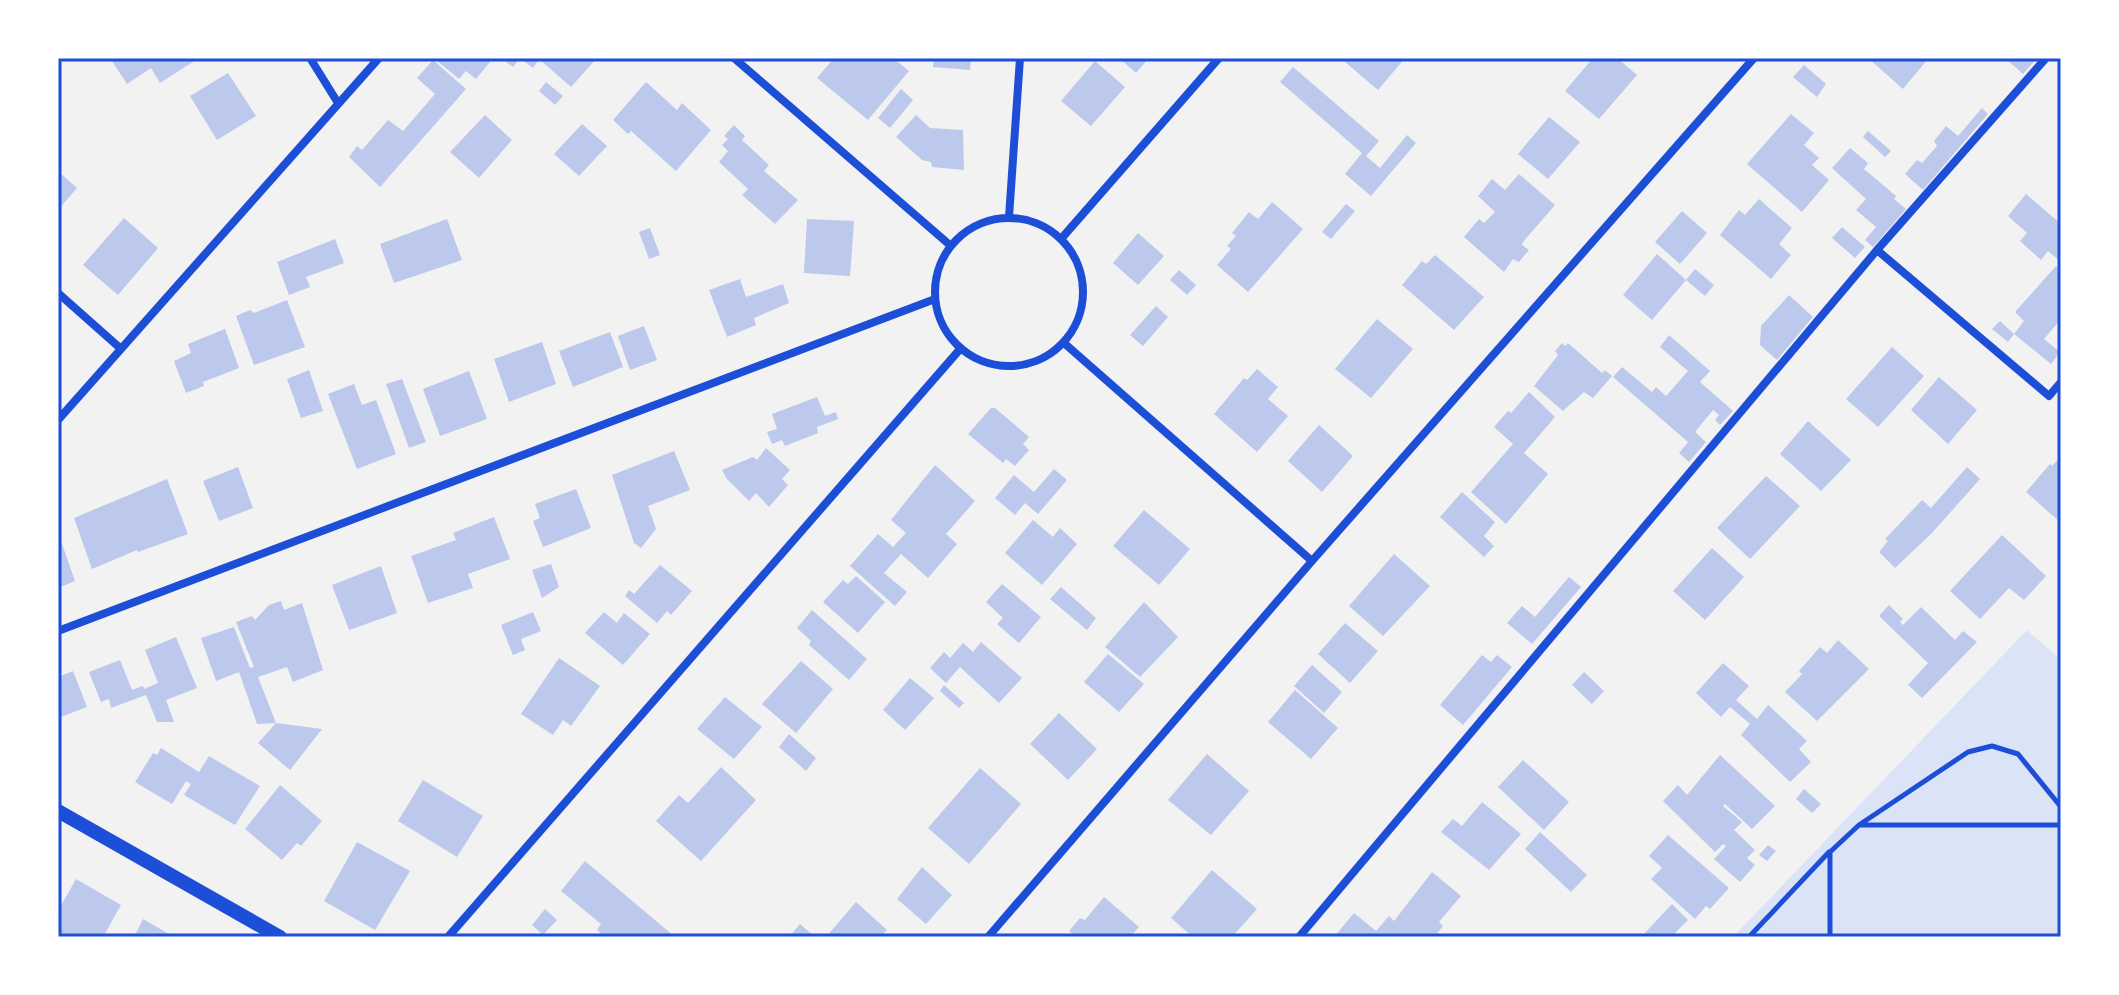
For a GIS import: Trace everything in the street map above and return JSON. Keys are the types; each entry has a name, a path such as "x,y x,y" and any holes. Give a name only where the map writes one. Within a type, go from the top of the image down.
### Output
{"street":[{"path":"310,58 338,103"},
{"path":"58,420 379,58"},
{"path":"734,58 951,246"},
{"path":"1009,217 1020,58"},
{"path":"1061,239 1219,58"},
{"path":"988,937 1312,561 1754,58"},
{"path":"1299,937 1877,250 2046,58"},
{"path":"1009,217 1046,227 1061,239 1075,257 1083,279 1083,302 1077,324 1064,343 1046,357 1024,365 1002,366 980,361 961,348 939,318 935,299 941,262 951,246 967,230 987,221 1009,217"},
{"path":"1877,250 2049,396 2061,382"},
{"path":"58,293 120,348"},
{"path":"58,631 935,299"},
{"path":"1064,343 1312,561"},
{"path":"448,937 961,348"},
{"path":"58,811 280,937"}],"path":[{"path":"1749,937 1859,825 1968,752 1992,746 2018,754 2061,807"},
{"path":"1859,825 2061,825"},
{"path":"1830,852 1830,937"}],"shaded area":[{"path":"2027,630 2061,660 2061,937 1733,937"}],"building":[{"path":"110,58 199,58 160,83 151,68 127,84"},
{"path":"493,58 476,79 466,71 459,79 436,60"},
{"path":"501,58 520,58 513,67"},
{"path":"520,58 597,58 571,87 539,59 533,68"},
{"path":"834,58 893,58 909,71 868,120 817,78"},
{"path":"934,58 971,58 970,70 933,67"},
{"path":"1119,58 1149,58 1136,73"},
{"path":"1348,58 1405,58 1378,90 1345,62"},
{"path":"1593,58 1617,58 1637,75 1599,119 1565,91"},
{"path":"1868,58 1924,58 1927,60 1903,89"},
{"path":"2005,58 2037,58 2023,74"},
{"path":"433,60 466,89 380,187 349,157 357,146 362,150 388,120 403,131 435,94 417,78"},
{"path":"1095,61 1125,87 1091,126 1061,101"},
{"path":"1804,65 1826,84 1817,97 1793,77"},
{"path":"1293,67 1379,141 1366,156 1380,168 1407,135 1416,143 1371,196 1345,174 1362,153 1280,82"},
{"path":"228,73 256,116 217,140 190,96"},
{"path":"546,82 563,96 555,105 539,91"},
{"path":"646,82 677,110 682,103 711,130 676,171 631,131 628,134 613,120"},
{"path":"901,89 913,100 890,128 878,118"},
{"path":"1982,108 1988,114 1923,190 1905,174 1917,160 1922,163 1937,146 1934,141 1946,126 1958,136"},
{"path":"1791,114 1814,133 1804,145 1819,158 1812,165 1829,180 1802,212 1747,164"},
{"path":"485,115 512,140 479,178 450,152"},
{"path":"916,115 930,128 963,130 964,170 932,167 931,162 922,160 896,137"},
{"path":"1549,117 1580,142 1548,179 1518,154"},
{"path":"582,124 607,146 579,176 554,154"},
{"path":"734,125 745,136 742,140 769,165 764,171 798,200 775,224 742,195 748,189 719,162 728,151 722,145 728,139 724,136"},
{"path":"1868,131 1891,151 1885,157 1863,137"},
{"path":"1850,148 1868,163 1864,169 1896,196 1894,199 1906,209 1873,247 1865,240 1876,227 1856,210 1866,199 1832,168"},
{"path":"58,171 77,188 58,210"},
{"path":"1519,174 1555,205 1523,242 1522,245 1529,250 1519,262 1513,259 1504,272 1464,237 1479,219 1484,223 1495,212 1478,196 1492,179 1505,190"},
{"path":"2026,194 2061,224 2061,262 2048,251 2041,260 2020,241 2027,233 2008,216"},
{"path":"1759,199 1792,228 1779,244 1791,255 1771,279 1720,235 1739,210 1745,215"},
{"path":"1272,202 1303,229 1248,292 1217,265 1231,249 1227,246 1236,236 1232,233 1249,212 1258,219"},
{"path":"1346,204 1355,211 1331,239 1322,232"},
{"path":"1682,211 1707,233 1680,264 1655,242"},
{"path":"124,218 158,248 118,295 83,265"},
{"path":"447,219 462,260 394,283 380,244"},
{"path":"807,219 854,221 850,276 804,273"},
{"path":"1842,227 1865,247 1855,258 1832,238"},
{"path":"650,228 660,255 649,259 639,232"},
{"path":"1138,233 1164,256 1138,285 1113,263"},
{"path":"335,239 344,263 306,277 310,287 289,295 277,262"},
{"path":"1657,254 1686,280 1652,320 1623,295"},
{"path":"1435,255 1484,297 1454,330 1402,285 1422,261 1426,264"},
{"path":"2056,266 2061,270 2061,319 2044,339 2060,352 2051,364 2014,334 2024,321 2015,312"},
{"path":"1695,269 1714,285 1705,296 1686,280"},
{"path":"1179,270 1196,285 1187,295 1170,280"},
{"path":"740,279 746,297 783,284 789,303 754,318 756,325 727,337 709,290"},
{"path":"1789,295 1813,317 1777,360 1760,345 1761,326"},
{"path":"287,300 305,347 254,365 236,316 250,310 254,313"},
{"path":"1156,306 1168,317 1143,346 1130,335"},
{"path":"1377,319 1413,349 1371,398 1335,369"},
{"path":"2000,321 2014,334 2008,342 1992,329"},
{"path":"644,326 657,360 630,370 618,336"},
{"path":"225,329 239,368 203,382 204,386 186,393 174,361 191,353 188,344"},
{"path":"610,332 623,367 573,387 559,351"},
{"path":"1669,335 1710,371 1700,382 1733,411 1720,425 1715,420 1719,415 1713,410 1695,432 1706,442 1689,462 1679,453 1688,442 1613,377 1622,367 1652,392 1656,387 1666,396 1688,371 1660,347"},
{"path":"542,342 556,384 509,402 494,359"},
{"path":"1562,343 1565,346 1568,343 1602,373 1605,370 1612,376 1593,398 1584,392 1563,411 1534,386 1558,355 1555,351"},
{"path":"1892,347 1924,376 1878,427 1846,399"},
{"path":"1257,369 1278,387 1268,399 1288,416 1257,452 1214,414 1244,378 1247,380"},
{"path":"309,370 323,411 301,418 287,379"},
{"path":"469,371 487,419 440,436 423,389"},
{"path":"1939,377 1977,410 1948,444 1911,410"},
{"path":"402,379 426,442 409,448 386,384"},
{"path":"354,384 362,405 376,400 396,454 357,469 328,394"},
{"path":"1529,392 1555,417 1524,453 1548,474 1506,524 1471,492 1513,444 1494,427"},
{"path":"817,397 825,416 836,412 838,419 817,427 818,433 785,446 782,440 772,444 767,432 777,429 772,414"},
{"path":"991,408 995,408 1029,437 1023,444 1029,450 1015,466 1006,459 1003,463 968,434"},
{"path":"1808,421 1851,460 1821,491 1780,454"},
{"path":"1319,425 1353,456 1322,492 1288,461"},
{"path":"766,448 790,470 782,479 788,485 769,507 756,493 749,501 722,470 753,457 757,460"},
{"path":"674,451 690,490 648,506 656,529 641,548 634,543 612,475"},
{"path":"2061,456 2061,523 2026,492"},
{"path":"935,465 975,501 946,534 957,544 928,578 901,554 884,573 907,592 895,606 850,566 878,534 893,547 906,533 891,520"},
{"path":"238,467 253,508 219,521 203,481"},
{"path":"1967,467 1980,479 1932,533 1895,568 1879,552 1888,541 1885,539 1922,500 1931,508"},
{"path":"1054,469 1067,480 1038,514 1025,503 1015,515 995,498 1014,475 1034,492"},
{"path":"1766,476 1800,506 1750,559 1717,528"},
{"path":"167,479 188,534 137,550 92,569 74,518"},
{"path":"576,489 591,528 543,547 533,521 540,518 535,504"},
{"path":"1462,492 1495,522 1484,536 1494,546 1484,557 1440,517"},
{"path":"1144,510 1190,549 1159,585 1113,546"},
{"path":"494,517 510,559 468,574 473,588 428,603 411,556 456,540 453,533"},
{"path":"1033,520 1053,537 1060,528 1077,544 1042,585 1005,553"},
{"path":"2002,535 2046,576 2024,600 2009,588 1980,619 1950,591"},
{"path":"61,541 75,581 58,588 58,542"},
{"path":"1712,548 1744,577 1705,620 1673,591"},
{"path":"1394,554 1430,586 1383,636 1349,606"},
{"path":"551,564 559,587 542,598 532,570"},
{"path":"660,565 692,591 671,615 667,611 657,623 625,596 629,590 634,594"},
{"path":"381,566 397,613 349,630 332,585"},
{"path":"856,576 885,602 858,633 823,602 843,580 848,584"},
{"path":"1569,577 1581,587 1532,644 1507,623 1522,606 1535,617"},
{"path":"1002,584 1041,617 1019,643 997,624 1003,618 986,602"},
{"path":"1061,587 1096,618 1087,630 1050,599"},
{"path":"281,601 284,610 302,603 323,670 293,682 287,667 258,677 276,723 257,724 239,672 216,681 201,638 234,627 250,668 254,667 236,622 252,616 255,620 269,605"},
{"path":"1144,602 1178,637 1140,677 1105,647"},
{"path":"1889,605 1903,619 1900,622 1903,625 1921,607 1955,640 1963,631 1977,642 1922,698 1908,685 1928,663 1879,616"},
{"path":"812,610 867,659 849,680 809,645 811,641 797,628"},
{"path":"533,612 541,631 521,639 525,650 513,655 501,625"},
{"path":"604,612 617,623 624,613 650,634 623,665 585,633"},
{"path":"1345,623 1378,651 1350,683 1318,654"},
{"path":"176,637 197,688 166,700 174,722 157,722 146,695 111,708 109,699 101,702 89,672 120,660 132,690 143,686 144,689 158,683 145,650"},
{"path":"1838,640 1869,669 1817,721 1785,692 1820,647 1827,653"},
{"path":"981,642 1022,678 999,703 960,667 946,683 930,668 944,652 950,658 963,643 973,652"},
{"path":"1108,654 1144,684 1119,712 1084,682"},
{"path":"1482,655 1491,662 1497,655 1512,667 1463,725 1440,705"},
{"path":"559,658 600,686 571,726 563,720 553,735 521,714"},
{"path":"801,661 833,689 796,733 762,704"},
{"path":"1723,663 1749,686 1736,700 1757,719 1768,705 1807,741 1799,749 1811,762 1790,782 1741,735 1750,724 1730,707 1721,717 1696,693"},
{"path":"1312,665 1342,692 1324,713 1294,686"},
{"path":"73,671 87,707 58,718 58,677"},
{"path":"1584,672 1604,691 1592,704 1572,685"},
{"path":"910,678 934,698 905,730 883,710"},
{"path":"944,685 964,703 959,708 940,691"},
{"path":"1295,690 1338,728 1311,759 1268,722"},
{"path":"725,697 762,727 734,759 697,729"},
{"path":"1059,713 1097,749 1068,780 1030,744"},
{"path":"276,723 322,729 290,770 258,743"},
{"path":"789,734 816,758 806,771 779,747"},
{"path":"161,748 199,772 209,756 260,786 235,825 184,795 191,784 186,781 172,804 135,782 153,753 157,755"},
{"path":"1207,754 1249,791 1211,835 1168,800"},
{"path":"1720,755 1775,806 1752,829 1725,804 1723,806 1742,822 1734,830 1755,850 1747,858 1755,865 1740,882 1714,859 1726,846 1723,844 1715,852 1663,801 1678,785 1687,795"},
{"path":"1523,760 1569,802 1544,830 1498,787"},
{"path":"721,767 756,800 701,861 656,821 679,795 688,803"},
{"path":"980,768 1021,804 969,864 928,828"},
{"path":"423,780 483,816 457,857 398,821"},
{"path":"280,785 322,821 301,846 297,843 282,860 245,829"},
{"path":"1804,789 1821,804 1812,813 1796,799"},
{"path":"1482,802 1521,834 1489,870 1441,832 1453,819 1462,826"},
{"path":"1540,832 1587,875 1571,892 1525,849"},
{"path":"1668,835 1729,888 1710,909 1706,906 1695,919 1651,879 1662,868 1649,856"},
{"path":"357,842 410,871 375,930 324,901"},
{"path":"1768,845 1776,851 1767,861 1759,855"},
{"path":"585,861 675,937 605,937 597,930 601,924 561,891"},
{"path":"922,867 952,895 926,924 897,899"},
{"path":"1212,870 1257,909 1232,937 1193,937 1171,918"},
{"path":"1432,872 1461,896 1439,922 1443,926 1434,937 1334,937 1354,913 1376,931 1389,916 1394,921"},
{"path":"76,879 121,905 103,937 58,937 58,911"},
{"path":"1104,897 1139,927 1130,937 1076,937 1069,931 1080,918 1085,920"},
{"path":"856,902 887,930 880,937 826,937"},
{"path":"1672,904 1688,920 1671,937 1641,937"},
{"path":"545,909 557,920 543,935 532,925"},
{"path":"143,919 174,937 134,937"},
{"path":"800,924 815,937 789,937"}]}
